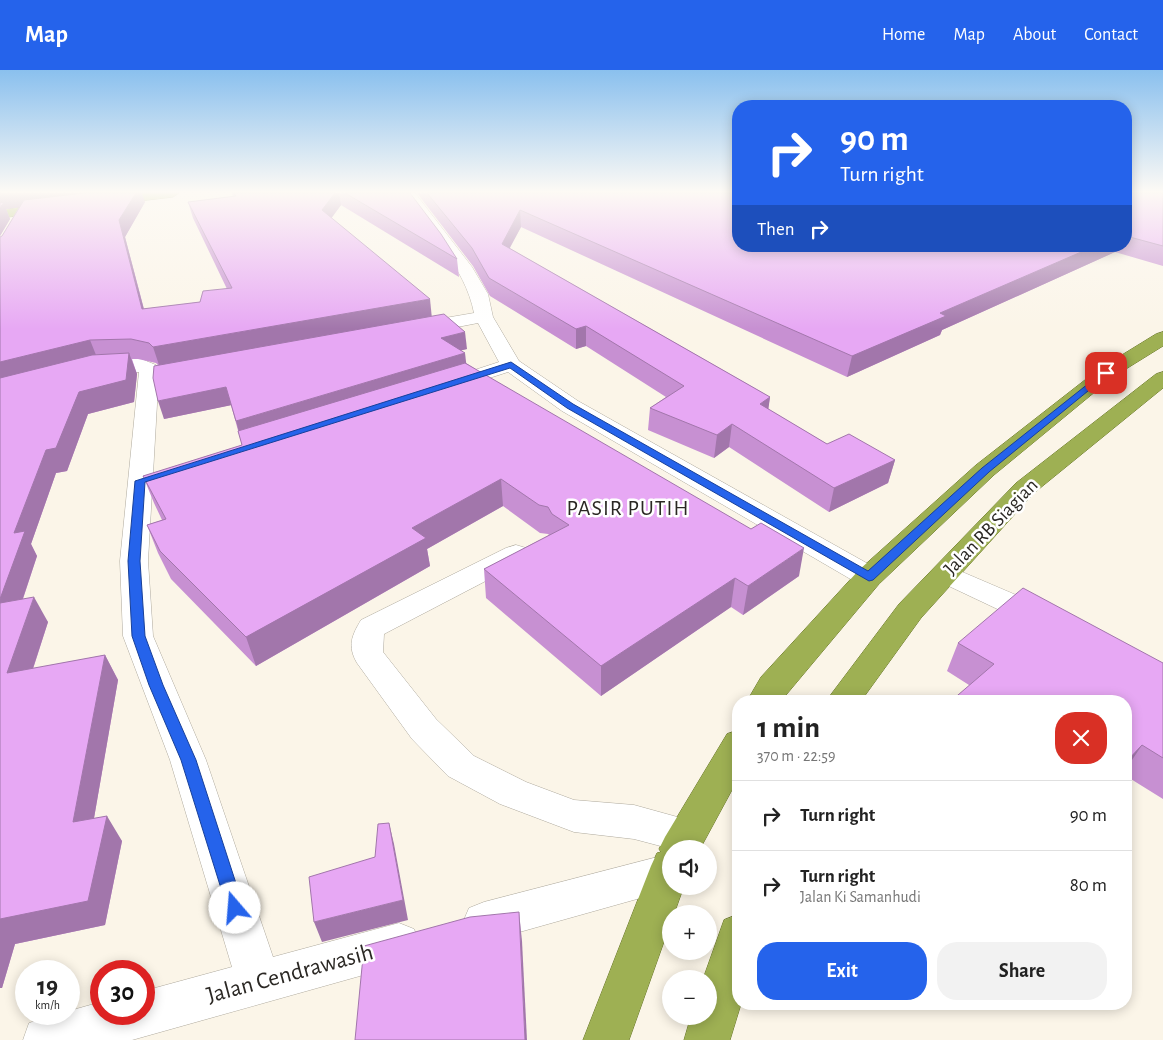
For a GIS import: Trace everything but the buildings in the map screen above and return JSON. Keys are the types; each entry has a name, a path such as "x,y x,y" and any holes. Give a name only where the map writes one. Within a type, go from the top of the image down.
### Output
{"highway":[{"name":"Jalan RB Siagian","path":"768,695 773,686 869,577 993,464 1106,373 1163,338"},
{"name":"Jalan RB Siagian","path":"847,695 910,611 1025,488 1163,378"},
{"path":"685,840 732,756"},
{"path":"606,1040 662,892"},
{"path":"707,1040 732,958"}],"street":[{"path":"442,238 464,267 479,294 484,317 511,365 570,406 869,577"},
{"path":"398,333 484,317"},
{"path":"74,375 112,366 139,364 158,376 150,478 134,561 138,636 156,685 188,760 258,982"},
{"path":"425,392 511,365"},
{"path":"538,542 372,627 366,636 365,646 368,655 424,729 461,766 513,793 574,816 634,822 662,844"},
{"path":"946,574 1064,628"},
{"name":"Jalan Cendrawasih","path":"155,1011 444,932 662,860"},
{"name":"Jalan Cendrawasih","path":"46,1040 102,1025"}],"district":[{"name":"PASIR PUTIH","path":"628,508"}],"route":[{"path":"235,908 188,760 156,685 138,636 134,561 140,481 511,365 570,406 869,577 905,546 985,470 1106,373"}]}
